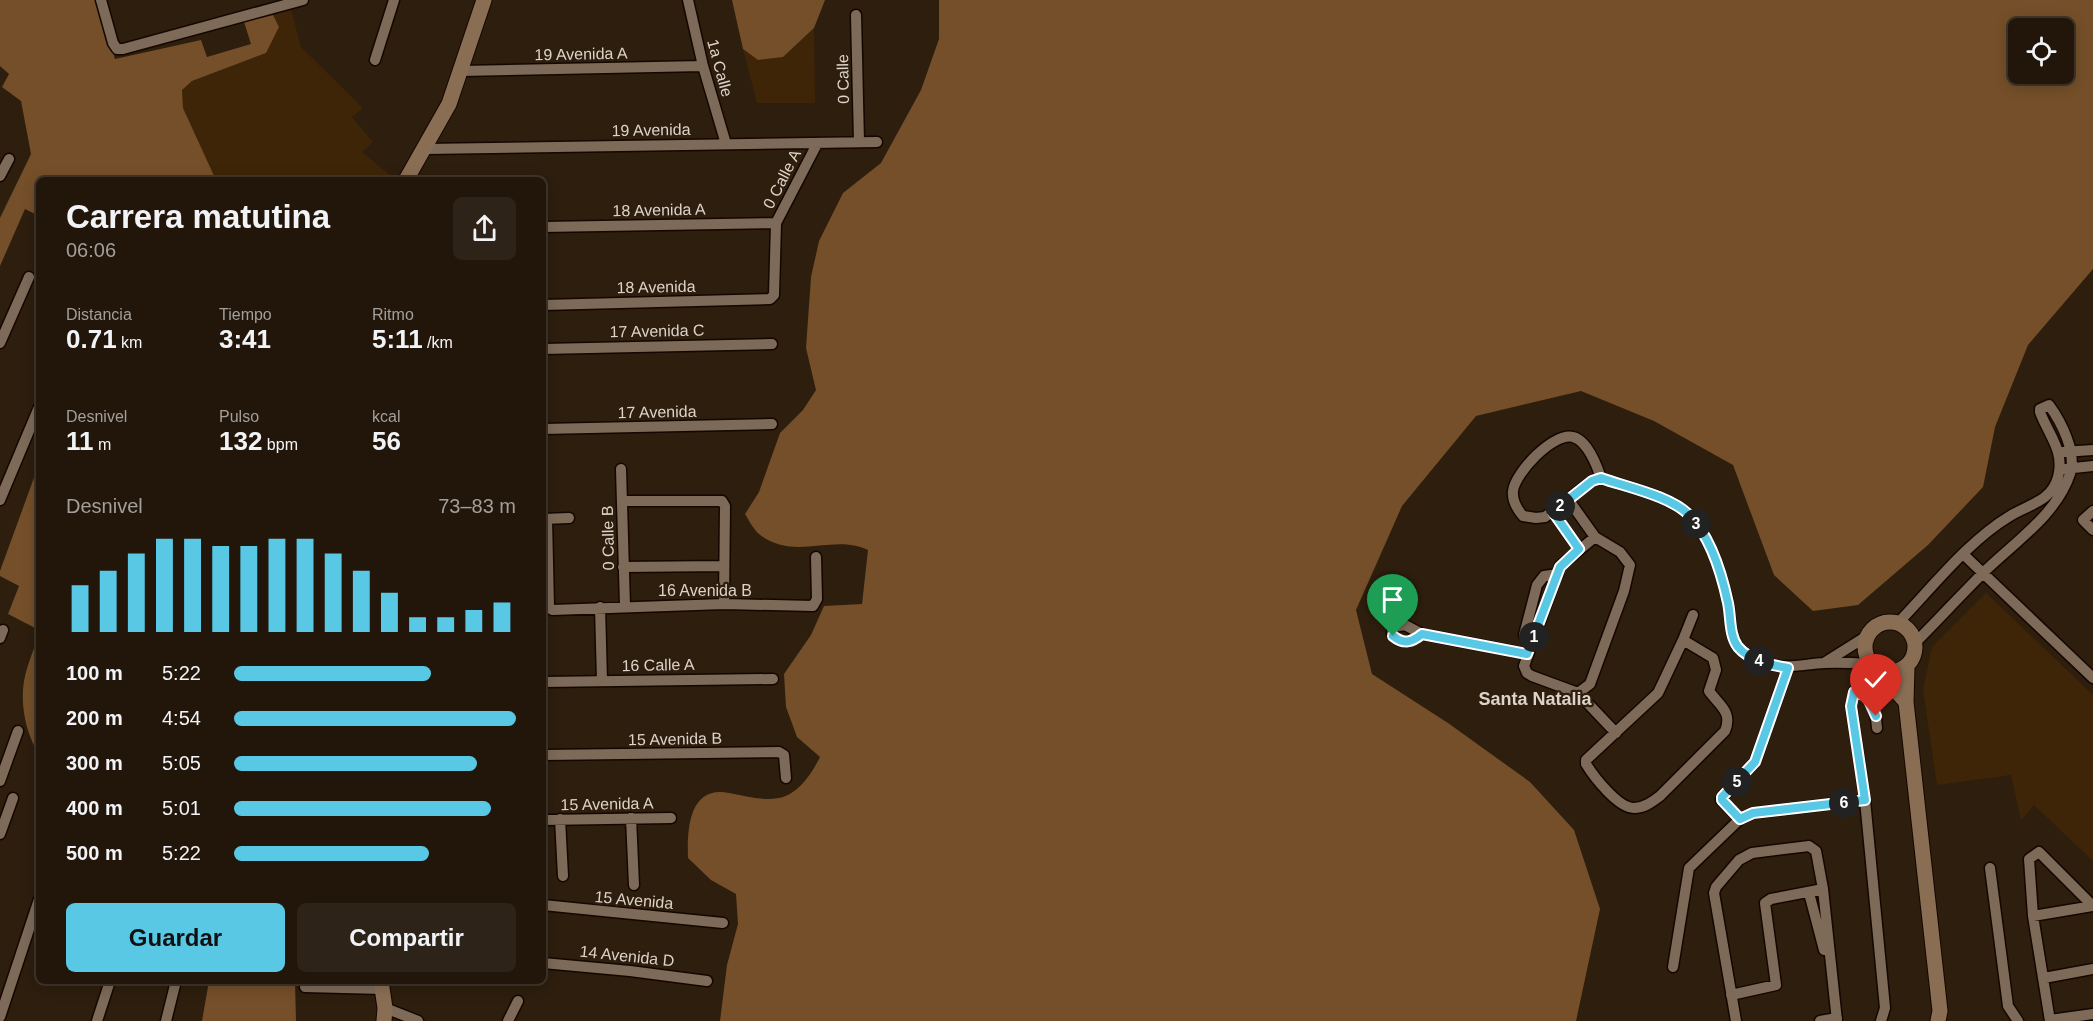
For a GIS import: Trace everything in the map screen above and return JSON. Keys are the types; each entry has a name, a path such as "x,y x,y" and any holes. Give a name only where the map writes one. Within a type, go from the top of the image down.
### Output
{"street":[{"path":"101,0 113,43 117,49 303,0"},
{"path":"375,60 394,0"},
{"path":"408,177 449,104 484,0"},
{"name":"1a Calle","path":"688,0 703,66 726,144"},
{"name":"0 Calle","path":"856,15 859,142"},
{"name":"19 Avenida A","path":"461,71 703,66"},
{"name":"19 Avenida","path":"425,149 877,142"},
{"name":"0 Calle A","path":"770,299 774,295 776,223 817,144"},
{"path":"0,176 9,159"},
{"name":"18 Avenida A","path":"546,227 776,223"},
{"path":"0,343 29,277"},
{"name":"18 Avenida","path":"546,305 770,299"},
{"name":"17 Avenida C","path":"546,349 772,344"},
{"path":"0,500 36,414"},
{"name":"17 Avenida","path":"546,429 772,424"},
{"path":"1601,478 1593,460 1578,439 1567,437 1552,443 1534,456 1526,466 1513,491 1516,507 1523,516 1545,517 1592,481 1601,478 1669,502 1690,516 1706,540 1718,569 1728,603 1732,636 1738,647 1751,657 1767,664 1788,668 1824,663 1873,666 1892,673 1906,666 1911,660 1914,644 1909,631 1897,624 1881,624 1867,636 1824,663"},
{"path":"1914,644 1983,573 2025,535 2054,503 2062,490 2065,452 2093,450"},
{"path":"2065,469 2093,466"},
{"name":"0 Calle B","path":"621,469 625,606"},
{"path":"1897,624 1964,555 2010,515 2045,497 2065,469"},
{"path":"1568,499 1595,537 1625,557 1630,565 1629,574 1590,684 1578,693"},
{"path":"622,501 720,500 725,506 724,604"},
{"path":"2093,511 2082,520 2093,530"},
{"path":"1553,512 1579,549"},
{"path":"546,519 569,518"},
{"path":"1595,537 1560,567 1524,666 1527,673 1578,693 1616,733"},
{"name":"16 Avenida B","path":"546,541 549,607 552,610 724,604 813,606 817,599 816,557"},
{"path":"1964,555 2093,678"},
{"path":"623,567 723,566"},
{"path":"1532,642 1524,635 1537,585 1544,576 1558,574"},
{"path":"600,607 602,681"},
{"path":"1683,640 1707,654 1715,664 1716,670 1709,691 1728,716 1725,731 1649,805 1627,807 1603,787 1586,764 1587,757 1662,689 1693,615"},
{"path":"1422,634 1527,654"},
{"path":"1867,636 1864,647 1873,666 1906,702"},
{"path":"1906,666 1906,702 1942,1018"},
{"path":"1740,819 1722,800 1722,797 1755,762 1788,668"},
{"name":"16 Calle A","path":"546,682 773,679"},
{"path":"1877,728 1870,700 1863,693 1854,692 1851,706 1865,800 1885,1008 1881,1021"},
{"path":"0,781 4,753 18,731"},
{"name":"15 Avenida B","path":"546,755 779,752 784,755 786,778"},
{"path":"0,834 13,798"},
{"path":"1673,967 1689,868 1740,819 1753,813 1865,800"},
{"path":"631,818 634,885"},
{"name":"15 Avenida A","path":"546,820 671,818"},
{"path":"560,819 563,876"},
{"path":"1736,1021 1714,893 1739,860 1752,853 1809,846 1816,851 1823,889 1837,1019 1820,1021"},
{"path":"2093,906 2038,852 2028,861 2033,916 2050,1021 2093,1014"},
{"path":"1990,868 2008,1006 2018,1021"},
{"path":"1731,995 1776,985 1765,903 1771,899 1823,889"},
{"path":"1809,893 1833,982"},
{"name":"15 Avenida","path":"546,905 723,923"},
{"path":"2033,916 2093,906"},
{"path":"0,1017 36,907"},
{"name":"14 Avenida D","path":"546,963 707,981"},
{"path":"2044,978 2093,969"},
{"path":"97,1021 109,984"},
{"path":"166,1021 175,984"},
{"path":"305,987 382,985 385,1014 417,1021"},
{"path":"508,1021 518,1001"}],"shaded area":[{"path":"0,0 97,0 115,59 201,40 207,57 251,44 244,22 273,15 279,27 266,53 192,81 182,90 183,108 215,177 36,177 36,214 25,209 0,266 0,218 31,154 21,101 2,87 9,74 0,66"},
{"path":"732,0 825,0 814,28 783,57 758,60 743,49"},
{"path":"939,0 2093,0 2093,269 2028,345 1995,427 1983,487 1928,545 1858,605 1813,611 1774,575 1733,465 1654,421 1581,391 1476,416 1402,506 1356,610 1372,674 1448,723 1530,782 1574,830 1600,909 1576,1021 720,1021 727,965 738,924 736,894 711,880 688,858 688,834 693,812 698,802 716,792 760,799 786,796 809,776 820,757 797,737 786,707 784,674 811,635 824,606 862,604 868,550 841,544 800,547 772,542 757,532 745,514 759,492 780,433 803,410 816,390 806,348 811,277 819,241 843,193 881,163 921,90 939,39"},
{"path":"291,10 301,47 363,108 352,117 373,142 362,152 392,177 215,177 183,108 182,90 192,81 266,53 279,27 273,15"},
{"path":"814,28 815,103 757,103 743,49 758,60 783,57"},
{"path":"36,472 36,628 8,614 19,586 0,576"},
{"path":"1986,593 2093,695 2093,861 2034,805 2021,820 2011,775 1937,785 1923,690 1932,647"},
{"path":"36,643 36,749 27,728 23,700 25,675"},
{"path":"208,984 295,984 296,1021 202,1021"}],"district":[{"name":"Santa Natalia","path":"1535,699"}],"route":[{"path":"1393,636 1406,642 1413,641 1422,634 1527,654 1560,567 1579,549 1553,512 1582,488 1601,478 1669,502 1680,507 1690,516 1706,540 1718,569 1728,603 1732,636 1738,647 1751,657 1767,664 1788,668 1755,762 1722,797 1722,800 1740,819 1753,813 1865,800 1851,706 1854,692 1867,696 1876,716"}]}
